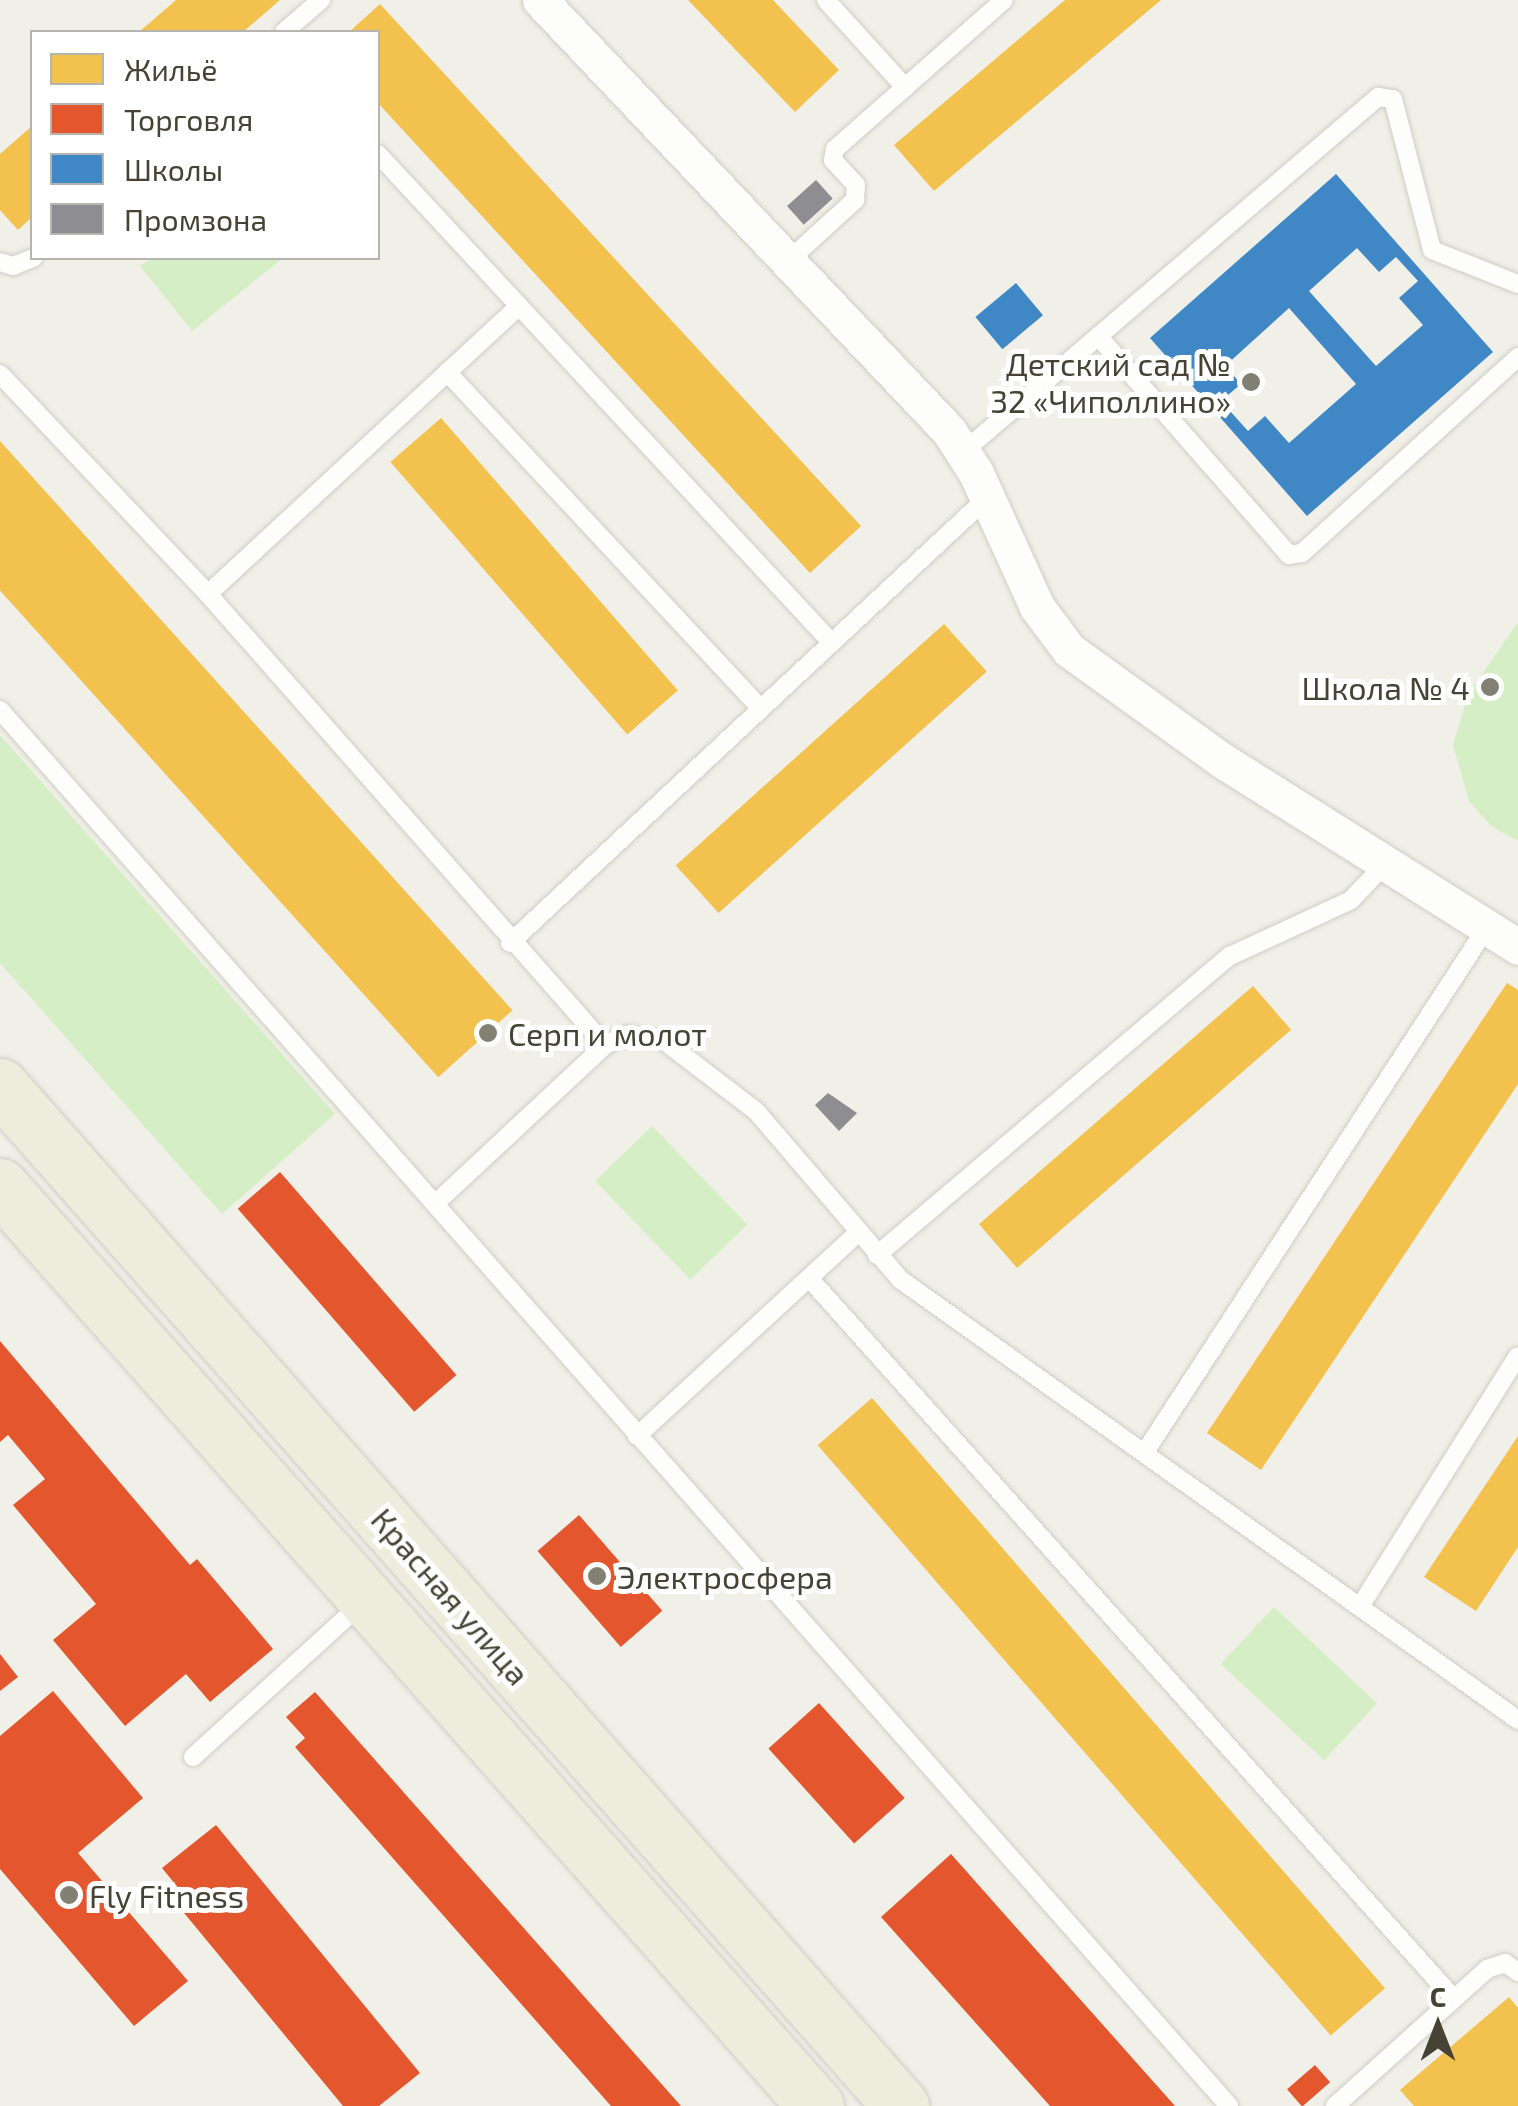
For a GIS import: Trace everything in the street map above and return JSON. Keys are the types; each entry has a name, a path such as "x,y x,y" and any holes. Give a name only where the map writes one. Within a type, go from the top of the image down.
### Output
{"highway":[{"name":"Красная улица","path":"0,1086 902,2106"},
{"name":"Красная улица","path":"0,1186 816,2106"}],"street":[{"path":"540,0 964,451 1037,607 1070,650 1223,761 1518,948"}],"lane":[{"path":"286,30 321,0"},
{"path":"826,0 905,87"},
{"path":"788,261 855,200 856,186 834,160 835,149 1004,0"},
{"path":"964,451 1387,95 1426,242 1441,256 1518,284"},
{"path":"380,156 832,642"},
{"path":"0,262 13,266 30,259"},
{"path":"208,594 519,306"},
{"path":"1098,336 1289,554 1302,552 1518,356"},
{"path":"447,372 760,708"},
{"path":"0,374 208,594 510,943 605,1045"},
{"path":"510,943 988,497"},
{"path":"0,710 438,1201 637,1436 1230,2106"},
{"path":"876,1255 1230,956 1350,900 1386,863"},
{"path":"1146,1452 1487,927"},
{"path":"438,1201 605,1045 641,1035 684,1051 756,1111 901,1280 1518,1720"},
{"path":"637,1436 858,1233"},
{"path":"809,1278 1454,1999"},
{"path":"1361,1605 1518,1356"},
{"path":"193,1757 366,1599"},
{"path":"1340,2104 1496,1964 1518,1972"}],"green space":[{"path":"148,260 281,260 192,331 140,266"},
{"name":"Школа № 4","path":"1518,622 1518,841 1491,826 1469,801 1453,745 1468,695"},
{"path":"0,735 335,1114 222,1214 0,963"},
{"path":"652,1126 747,1225 690,1279 595,1181"},
{"path":"1274,1607 1377,1703 1324,1760 1221,1664"}],"building: Жильё":[{"path":"176,0 280,0 245,30 141,30"},
{"path":"688,0 773,0 839,70 795,112"},
{"path":"1065,0 1161,0 934,191 894,145"},
{"path":"380,4 861,526 810,573 380,105 380,30 351,30"},
{"path":"30,128 30,219 18,230 0,210 0,154"},
{"path":"441,418 678,690 627,734 390,462"},
{"path":"0,441 513,1010 438,1077 0,590"},
{"path":"944,624 987,672 719,913 676,866"},
{"path":"1507,983 1518,990 1518,1084 1261,1470 1207,1433"},
{"path":"1253,986 1291,1030 1017,1268 979,1224"},
{"path":"872,1398 1385,1988 1331,2035 818,1445"},
{"path":"1518,1436 1518,1547 1476,1611 1424,1577"},
{"path":"1509,1997 1518,2008 1518,2106 1414,2106 1400,2090"}],"building: Торговля":[{"path":"280,1172 456,1375 414,1412 238,1209"},
{"path":"0,1341 190,1565 197,1559 273,1649 210,1702 186,1674 125,1726 53,1640 96,1604 13,1505 45,1479 8,1435 0,1442"},
{"name":"Электросфера","path":"579,1515 662,1611 621,1647 537,1551"},
{"path":"0,1654 18,1677 0,1691"},
{"path":"53,1691 143,1798 78,1853 188,1981 134,2026 0,1869 0,1736"},
{"path":"315,1692 681,2106 611,2106 295,1747 305,1738 286,1717"},
{"path":"819,1703 905,1798 854,1844 768,1749"},
{"path":"216,1825 420,2073 379,2106 343,2106 180,1908 189,1901 162,1868"},
{"path":"951,1854 1175,2106 1050,2106 881,1917"},
{"path":"1315,2065 1330,2082 1303,2106 1287,2089"}],"building: Школы":[{"path":"1336,174 1493,352 1307,516 1150,338","holes":["1357,248 1379,272 1396,257 1418,281 1399,298 1423,325 1376,366 1309,291","1289,308 1356,384 1289,443 1265,416 1248,431 1221,401 1241,384 1225,366"]},
{"path":"1016,283 1043,315 1002,349 975,317"}],"building: Промзона":[{"path":"816,180 833,199 804,225 787,206"},
{"path":"828,1093 857,1113 839,1131 815,1105"}],"place":[{"name":"Детский сад № 32 «Чиполлино»","path":"1251,382"},
{"name":"Школа № 4","path":"1490,687"},
{"name":"Серп и молот","path":"488,1033"},
{"name":"Электросфера","path":"597,1576"},
{"name":"Fly Fitness","path":"69,1895"}]}
